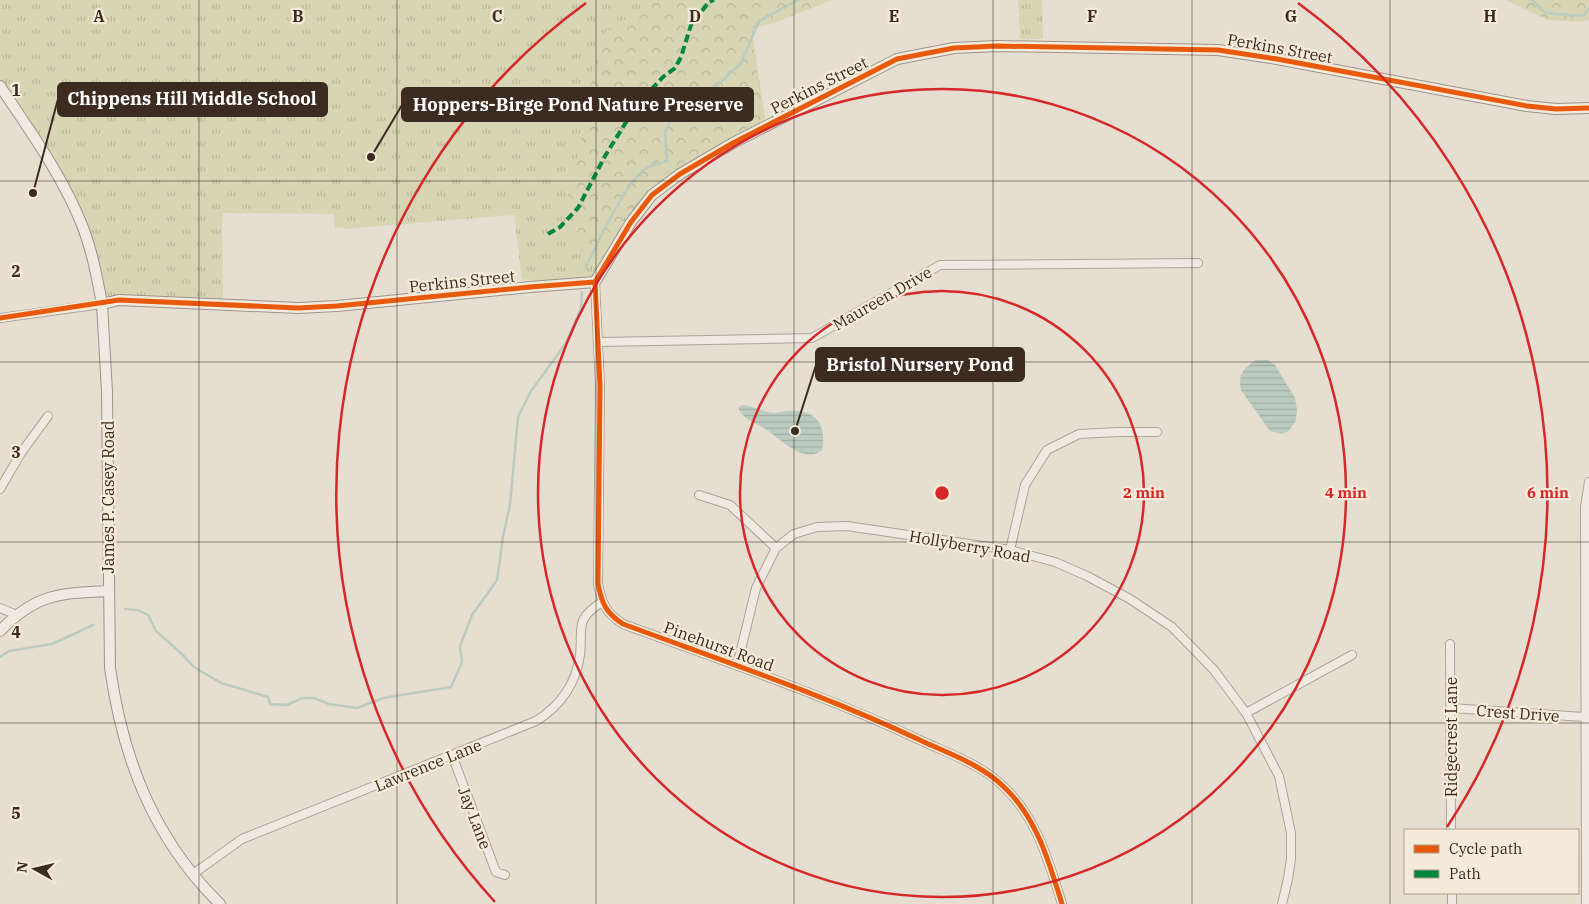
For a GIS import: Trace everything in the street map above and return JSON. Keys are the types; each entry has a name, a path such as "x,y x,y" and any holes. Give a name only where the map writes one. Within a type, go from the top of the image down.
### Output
{"street":[{"name":"Perkins Street","path":"0,318 119,300 298,308 595,282 631,222 652,195 680,174 733,143 897,59 954,48 997,46 1218,50 1527,106 1556,109 1589,108"},
{"name":"James P. Casey Road","path":"0,86 50,162 74,207 87,240 102,304 107,392 110,668 116,707 126,750 140,785 169,842 193,874 220,904"},
{"name":"Maureen Drive","path":"599,342 812,338 940,265 1198,263"},
{"path":"595,282 599,342 600,420 598,577 602,602"},
{"path":"0,490 21,453 48,416"},
{"path":"1010,550 1025,485 1047,450 1079,434 1157,432"},
{"path":"1586,904 1584,717 1585,507 1589,482"},
{"path":"699,495 730,505 776,548"},
{"name":"Hollyberry Road","path":"738,666 756,588 776,548 794,534 817,527 846,526 1010,550 1055,562 1087,576 1130,599 1172,627 1214,670 1246,713 1279,776 1290,833 1291,860 1282,904"},
{"path":"0,631 17,615 33,604 52,596 108,591"},
{"name":"Pinehurst Road","path":"602,602 613,618 623,624 874,718 988,774 1004,786 1023,809 1040,838 1062,904"},
{"name":"Lawrence Lane","path":"193,874 242,839 452,756 536,721 550,712 568,690 575,674 580,656 581,624 589,611 602,602"},
{"path":"0,608 17,615"},
{"name":"Ridgecrest Lane","path":"1450,644 1452,829"},
{"path":"1246,713 1352,656"},
{"name":"Crest Drive","path":"1451,708 1584,717"},
{"name":"Jay Lane","path":"452,756 496,872 505,875"}],"green space":[{"path":"0,0 752,0 753,37 766,126 652,195 595,282 530,287 529,279 522,280 514,215 344,229 343,227 335,228 333,214 223,213 223,305 102,304 82,224 0,86"},
{"path":"651,0 832,0 774,23 750,29 765,118 647,185 600,254 580,251 571,231 566,203 577,161 597,49 607,29 646,8"},
{"path":"1018,0 1042,0 1043,39 1020,39"},
{"path":"1505,0 1589,0 1589,20 1580,22 1548,20"}],"shaded area":[{"path":"1256,360 1268,360 1275,365 1295,398 1296,420 1289,431 1282,434 1270,431 1241,390 1240,380 1243,372"},
{"path":"742,405 773,413 798,411 813,416 818,420 823,433 822,450 815,454 808,454 793,449 745,417 739,410 739,407"}],"waterway":[{"path":"586,269 605,228 628,188 645,169 667,161 665,132 674,112 695,106 741,63 759,21 798,0"},
{"path":"1532,0 1545,13 1583,16 1589,8"},
{"path":"125,609 138,610 148,615 156,631 194,667 221,683 268,697 270,704 287,705 302,698 314,698 329,704 357,708 383,698 451,687 462,662 460,646 472,615 497,580 510,505 518,417 531,391 566,343 581,308 582,292"},
{"path":"0,657 9,651 52,644 93,625"}],"marked path":[{"path":"548,234 560,227 578,208 605,156 628,119 647,94 663,77 675,68 681,57 691,25 709,2 714,0"}],"cycle path":[{"path":"0,318 119,300 298,308 595,282 631,222 652,195 680,174 733,143 897,59 954,48 997,46 1218,50 1277,59 1527,106 1556,109 1589,108"},
{"path":"595,282 600,386 598,584 603,603 612,616 623,624 774,679 885,724 954,755 986,772 1004,787 1025,812 1047,857 1062,904"}],"place":[{"name":"Hoppers-Birge Pond Nature Preserve","path":"371,157"},
{"name":"Chippens Hill Middle School","path":"33,193"},
{"name":"Bristol Nursery Pond","path":"795,431"}]}
